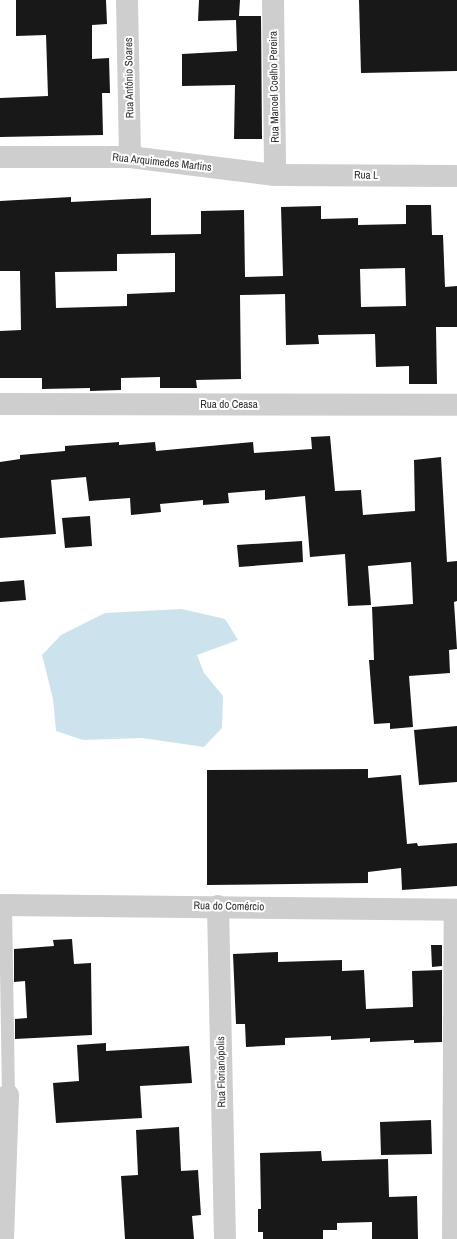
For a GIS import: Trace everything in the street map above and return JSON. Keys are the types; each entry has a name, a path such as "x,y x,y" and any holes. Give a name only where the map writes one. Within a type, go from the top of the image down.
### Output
{"street":[{"name":"Rua Antônio Soares","path":"127,0 130,157"},
{"name":"Rua Manoel Coelho Pereira","path":"273,0 275,175"},
{"name":"Rua Arquimedes Martins","path":"0,157 130,157 275,175"},
{"name":"Rua L","path":"275,175 457,176"},
{"name":"Rua do Ceasa","path":"0,404 457,405"},
{"name":"Rua do Comércio","path":"2,905 218,906 456,910"},
{"name":"Rua Florianópolis","path":"218,906 225,1239"},
{"path":"452,1239 456,910"},
{"path":"3,1239 8,1095"}],"lane":[{"path":"2,905 8,1095"}],"water":[{"path":"182,609 225,619 238,640 197,655 204,673 223,696 222,728 204,747 142,738 83,740 56,731 53,699 42,655 61,635 105,613"}],"building":[{"path":"16,0 106,0 107,24 92,25 92,59 109,58 110,93 102,93 103,135 0,137 0,98 48,96 46,35 16,36"},
{"path":"199,0 240,0 239,16 261,16 262,139 234,139 235,85 182,86 182,54 237,51 236,20 198,21"},
{"path":"359,0 457,0 457,71 361,73"},
{"path":"71,197 71,202 151,198 151,235 201,234 201,211 244,210 245,277 283,276 281,207 321,206 321,219 358,218 358,225 406,224 406,205 431,205 432,235 443,235 445,287 457,286 457,327 436,327 437,384 409,384 409,366 376,367 375,334 318,335 319,344 286,345 285,294 240,295 241,379 196,380 197,388 160,388 160,377 121,378 121,390 90,391 90,388 42,389 42,378 0,378 0,331 21,330 20,271 0,271 0,201","holes":["175,253 175,292 127,294 127,306 56,308 55,272 117,271 117,254","405,268 406,306 361,307 360,269"]},
{"path":"330,436 335,491 361,490 363,515 415,511 414,460 441,457 447,562 457,561 457,601 454,602 457,649 449,650 450,673 409,676 413,727 390,729 390,723 374,724 369,660 374,660 372,607 413,604 411,562 368,566 371,605 348,606 345,554 310,557 305,496 265,500 265,490 228,493 229,503 203,505 203,500 160,504 161,512 131,515 130,498 89,501 86,477 51,480 56,534 0,538 0,462 20,459 20,455 65,451 65,446 119,442 119,445 155,442 156,451 253,442 254,453 312,449 311,437"},
{"path":"90,516 92,546 65,548 62,518"},
{"path":"302,541 303,562 239,567 237,545"},
{"path":"24,580 26,600 0,602 0,582"},
{"path":"457,726 457,782 419,785 414,730"},
{"path":"368,769 368,778 401,775 407,844 417,843 418,846 457,843 457,886 402,890 401,868 368,872 368,883 207,885 207,770"},
{"path":"72,939 74,964 91,963 92,1035 15,1039 15,1019 27,1018 25,981 14,982 14,949 54,946 53,940"},
{"path":"431,945 442,945 442,966 432,967"},
{"path":"278,952 278,962 342,960 342,971 364,970 366,1009 413,1007 412,971 442,970 442,1042 414,1043 414,1040 370,1042 370,1038 331,1040 331,1036 285,1038 285,1045 246,1047 245,1024 236,1024 233,954"},
{"path":"106,1043 106,1051 189,1046 192,1083 140,1086 142,1118 56,1123 53,1083 79,1081 77,1045"},
{"path":"431,1120 432,1154 381,1155 380,1122"},
{"path":"179,1127 181,1171 198,1170 201,1215 192,1216 194,1239 125,1239 121,1176 138,1175 136,1130"},
{"path":"321,1151 322,1161 388,1159 389,1197 417,1196 418,1239 372,1239 372,1222 337,1223 337,1230 323,1230 323,1239 263,1239 263,1232 258,1232 258,1209 261,1209 260,1153"}]}
